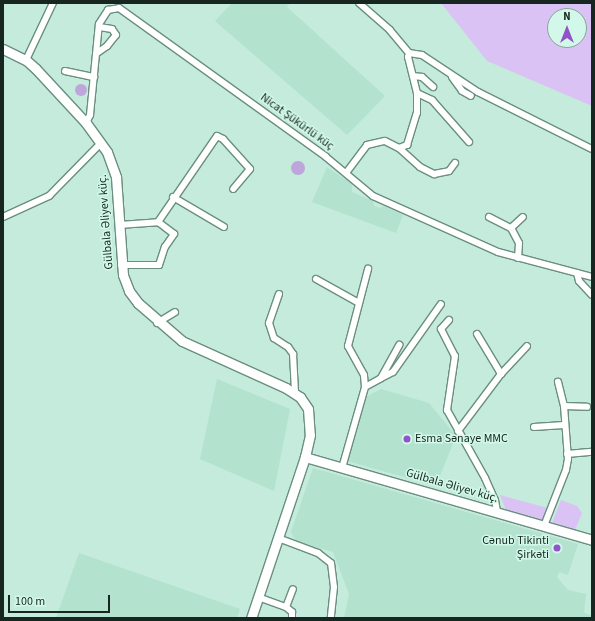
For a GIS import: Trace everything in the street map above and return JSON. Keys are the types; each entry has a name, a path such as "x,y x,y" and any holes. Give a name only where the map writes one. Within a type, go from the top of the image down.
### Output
{"street":[{"path":"26,60 53,3"},
{"path":"86,123 90,115 99,27 110,3"},
{"path":"359,3 390,30 409,53 422,55 451,75 528,119 592,149"},
{"name":"Nicat Şükürlü küç","path":"108,10 121,5 346,173 372,196 455,235 518,258 592,277"},
{"path":"96,53 107,46 116,34 112,29 99,27"},
{"name":"Gülbala Əliyev küç.","path":"3,49 26,60 86,123 112,160 115,173 121,265 129,291 158,322 191,346 295,393 305,402 311,416 310,435 305,457 251,618"},
{"path":"399,148 407,145 417,113 417,93 408,57 409,53"},
{"path":"65,71 94,77"},
{"path":"451,75 462,91 471,96"},
{"path":"413,76 422,77 432,87"},
{"path":"417,93 432,100 469,142"},
{"path":"158,222 173,197 217,136 223,139 250,169 233,189"},
{"path":"346,173 367,145 385,141 399,148 420,167 434,174 449,172 455,163"},
{"path":"3,217 48,196 101,143"},
{"path":"173,197 224,227"},
{"path":"489,217 511,228 519,243 518,258"},
{"path":"511,228 523,217"},
{"path":"119,225 158,222 174,234 166,247 159,265 121,265"},
{"path":"342,468 365,387 362,370 348,346 368,269"},
{"path":"577,273 579,281 592,296"},
{"path":"316,279 359,303"},
{"path":"279,294 269,323 274,338 288,347 293,354 295,393"},
{"path":"365,387 393,372 441,304"},
{"path":"158,322 175,312"},
{"path":"449,320 441,329 455,356 447,404 458,431 485,478 495,500 497,511"},
{"path":"477,334 501,374"},
{"path":"381,378 399,345"},
{"path":"458,431 501,374 527,346"},
{"path":"544,526 566,470 567,454 564,406 558,382"},
{"path":"564,406 587,408"},
{"path":"534,427 564,425"},
{"path":"567,454 592,452"},
{"name":"Gülbala Əliyev küç.","path":"305,457 497,511 592,540"},
{"path":"278,538 318,553 332,563 334,587 331,618"},
{"path":"286,606 293,589"},
{"path":"258,597 286,606 292,612 292,618"}],"shaded area":[{"path":"232,3 290,3 287,7 385,96 347,135 215,21"},
{"path":"441,3 592,3 592,106 487,61"},
{"path":"79,84 83,84 87,90 83,96 79,96 75,92 75,88"},
{"path":"298,161 303,163 305,168 303,173 298,175 293,173 291,168 293,163"},
{"path":"327,167 352,184 352,192 373,201 374,206 380,208 384,206 403,215 396,233 312,202"},
{"path":"217,379 290,409 274,491 200,459"},
{"path":"381,389 429,403 456,436 436,486 347,461 364,398"},
{"path":"313,468 578,544 568,575 559,572 557,577 568,590 586,594 584,613 592,615 592,618 344,618 349,594 333,552 296,541 291,532"},
{"path":"500,495 548,508 544,521 506,510"},
{"path":"561,500 577,506 582,513 575,530 552,523"},
{"path":"79,553 240,609 237,618 56,618"}],"place":[{"name":"Esma Sənaye MMC","path":"407,439"},
{"name":"Cənub Tikinti Şirkəti","path":"557,548"}]}
